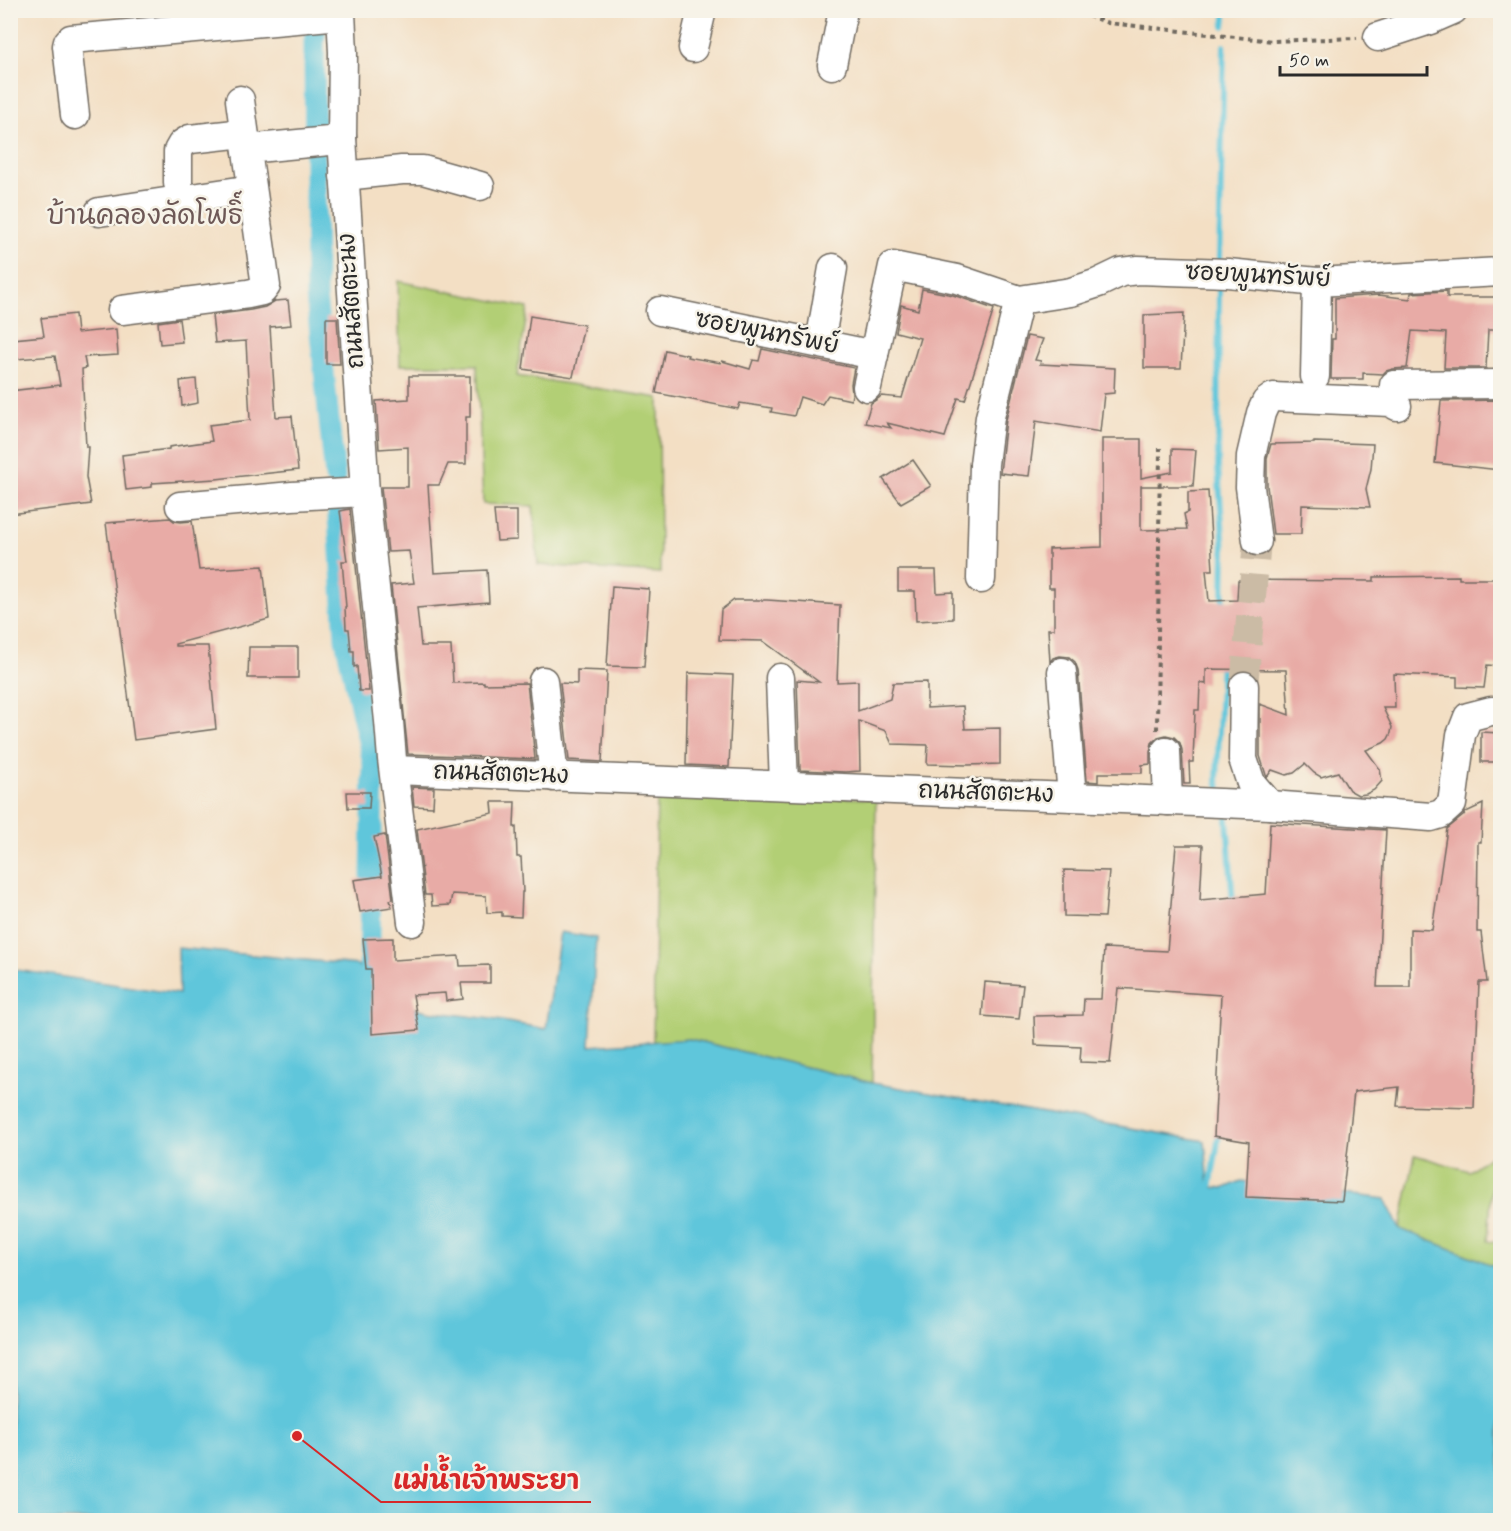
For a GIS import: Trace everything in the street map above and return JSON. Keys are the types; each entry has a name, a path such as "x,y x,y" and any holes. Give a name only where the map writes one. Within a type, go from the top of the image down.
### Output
{"street":[{"path":"693,48 702,10"},
{"path":"832,65 843,10"},
{"path":"1378,37 1453,10"},
{"path":"75,115 67,46 71,39 329,14"},
{"name":"ถนนสัตตะนง","path":"329,14 342,52 324,141 344,176 365,492 412,922"},
{"path":"122,310 248,294 262,291 266,286 240,100"},
{"path":"178,183 178,151 182,144 190,140 246,142 257,148 324,141"},
{"path":"344,176 423,170 480,186"},
{"path":"99,212 252,189"},
{"name":"ซอยพูนทรัพย์","path":"867,387 893,266 957,279 1019,300 1071,292 1121,272 1138,270 1228,273 1317,282 1500,272"},
{"path":"820,343 832,268"},
{"path":"1315,376 1317,282"},
{"path":"981,579 984,464 990,417 1019,300"},
{"name":"ซอยพูนทรัพย์","path":"660,311 874,355"},
{"path":"1257,541 1250,487 1251,456 1261,414 1266,402 1273,397 1391,402 1396,395 1500,384"},
{"path":"180,506 365,492"},
{"path":"1062,672 1072,797"},
{"path":"780,678 784,785"},
{"path":"543,681 554,777"},
{"path":"1244,686 1243,759 1251,783 1270,805"},
{"name":"ถนนสัตตะนง","path":"394,770 1270,805 1431,817 1441,814 1452,804 1461,735 1468,717 1500,711"},
{"path":"1162,740 1168,801"}],"path":[{"path":"1071,10 1108,23 1272,41 1378,37"},
{"path":"1160,448 1162,740"}],"green space":[{"path":"398,281 528,308 517,376 659,398 660,573 538,565 533,506 483,504 477,365 400,365"},
{"path":"657,791 876,799 872,1083 690,1039 653,1043"},
{"path":"1494,1153 1488,1241 1500,1244 1500,1268 1400,1229 1415,1155 1469,1171"}],"water":[{"path":"560,932 596,938 590,1046 690,1039 872,1083 1205,1141 1209,1187 1225,1188 1241,1181 1385,1199 1400,1229 1500,1268 1500,1520 11,1520 10,969 179,994 178,948 358,965 372,997 427,1011 546,1029"}],"building":[{"path":"922,289 953,295 994,309 965,400 958,398 945,437 887,423 891,428 865,423 871,403 881,396 902,398 920,338 896,332 901,305 918,310"},
{"path":"1447,291 1447,297 1500,297 1500,330 1488,330 1486,368 1444,368 1446,333 1412,331 1407,368 1393,369 1383,374 1363,373 1363,379 1331,379 1332,339 1335,339 1335,298 1379,295 1410,299 1411,293"},
{"path":"288,300 291,325 270,327 276,417 292,416 298,470 152,483 152,487 126,490 122,455 212,441 209,425 250,420 246,341 215,343 212,315 251,310 265,307 275,301"},
{"path":"1184,313 1181,368 1144,368 1144,315"},
{"path":"75,314 77,333 116,329 118,355 84,357 86,368 82,369 86,447 88,447 86,477 91,504 10,514 10,391 60,385 55,356 16,359 13,339 44,336 41,318"},
{"path":"530,316 584,325 573,377 523,369"},
{"path":"326,318 337,318 340,364 326,364"},
{"path":"179,319 182,342 160,344 158,322"},
{"path":"1027,336 1043,339 1035,360 1041,361 1040,364 1115,368 1114,393 1104,394 1100,432 1036,421 1029,476 1000,473 1006,420"},
{"path":"762,349 854,368 851,400 828,395 822,404 800,397 794,416 771,412 772,408 740,403 738,409 656,393 665,350 688,355 687,357 721,363 722,361 750,369 753,360 759,361"},
{"path":"409,376 470,376 470,417 466,417 466,464 448,464 439,485 428,485 434,573 487,570 489,602 417,608 421,646 451,646 453,683 527,683 535,759 408,754 391,585 414,583 409,551 388,552 381,487 408,487 408,447 379,449 376,401 409,399"},
{"path":"196,379 198,403 182,406 180,381"},
{"path":"1500,400 1500,470 1435,463 1441,401"},
{"path":"1102,439 1141,439 1141,478 1172,472 1172,449 1196,450 1193,486 1141,486 1141,530 1187,529 1184,514 1188,512 1188,492 1208,491 1213,570 1206,570 1209,601 1237,600 1238,580 1374,581 1374,577 1459,576 1459,579 1500,579 1500,666 1487,665 1484,688 1457,687 1457,677 1394,674 1395,708 1383,708 1392,727 1391,733 1383,743 1366,750 1380,769 1382,781 1374,790 1366,794 1358,795 1349,790 1338,772 1321,777 1305,764 1294,773 1286,775 1272,770 1267,777 1260,756 1260,704 1289,715 1286,670 1206,669 1206,684 1200,683 1199,710 1195,710 1193,762 1189,762 1190,784 1184,784 1180,743 1174,737 1166,735 1158,737 1152,743 1150,764 1142,765 1142,773 1098,773 1098,782 1087,781 1078,670 1075,662 1069,657 1060,656 1053,658 1050,662 1048,629 1054,629 1054,588 1049,588 1049,549 1102,547"},
{"path":"1314,442 1373,444 1371,469 1366,489 1370,507 1302,505 1301,534 1273,534 1267,486 1267,458 1271,444"},
{"path":"913,460 931,486 901,503 883,479"},
{"path":"350,509 369,691 359,691 357,666 354,667 354,651 351,651 349,629 346,629 342,561 347,561 340,511"},
{"path":"494,511 517,511 517,540 497,541"},
{"path":"170,518 181,522 192,521 199,570 263,566 269,619 175,644 175,646 208,646 216,729 134,740 106,523"},
{"path":"898,570 936,570 937,593 953,592 953,619 916,621 915,591 898,591"},
{"path":"612,586 649,589 644,667 607,666"},
{"path":"734,600 840,605 837,682 858,681 858,711 890,699 893,683 927,682 927,708 963,706 965,729 1000,728 1000,764 927,764 928,745 892,744 886,731 859,721 860,771 800,770 797,680 819,682 763,641 719,640 721,610"},
{"path":"249,647 298,647 298,678 248,678"},
{"path":"577,670 607,671 602,762 569,760 560,683 577,684"},
{"path":"688,673 733,675 729,767 686,765"},
{"path":"1481,732 1500,733 1500,762 1481,762"},
{"path":"412,787 434,788 433,807 414,806"},
{"path":"347,792 370,792 369,808 348,808"},
{"path":"492,802 515,802 514,827 516,827 517,857 521,857 523,892 521,917 502,916 502,912 487,913 486,896 452,894 450,905 432,906 431,895 425,895 417,829 493,813"},
{"path":"1483,804 1481,842 1478,842 1477,932 1481,932 1487,982 1479,982 1474,1108 1397,1106 1399,1087 1354,1092 1342,1201 1246,1197 1249,1142 1214,1136 1221,995 1118,988 1110,1063 1080,1062 1081,1047 1035,1045 1034,1016 1083,1015 1084,999 1101,999 1104,948 1167,951 1176,845 1203,845 1200,900 1266,894 1270,823 1386,830 1377,987 1410,987 1410,929 1432,930 1447,829 1466,812"},
{"path":"385,835 392,907 360,912 354,880 382,876 374,837"},
{"path":"1064,870 1109,871 1105,917 1064,916"},
{"path":"393,938 393,960 459,956 460,966 490,965 490,983 461,983 463,999 446,1001 445,993 413,995 419,1030 372,1034 371,969 366,969 363,939"},
{"path":"985,982 1023,985 1019,1019 982,1016"}],"waterway":[{"path":"318,10 314,42 316,296 335,477"},
{"path":"1224,26 1225,17"},
{"path":"1219,264 1224,46"},
{"path":"1219,289 1218,467 1224,551 1223,606"},
{"path":"337,499 345,639 373,763 369,994 365,1017"},
{"path":"1219,787 1217,780 1222,661"},
{"path":"1227,819 1233,905"},
{"path":"1209,1194 1220,1130"}],"tunnel":[{"path":"1244,686 1257,541"}],"place":[{"name":"แม่น้ำเจ้าพระยา","path":"297,1436"}],"district":[{"name":"บ้านคลองลัดโพธิ์","path":"145,216"}]}
